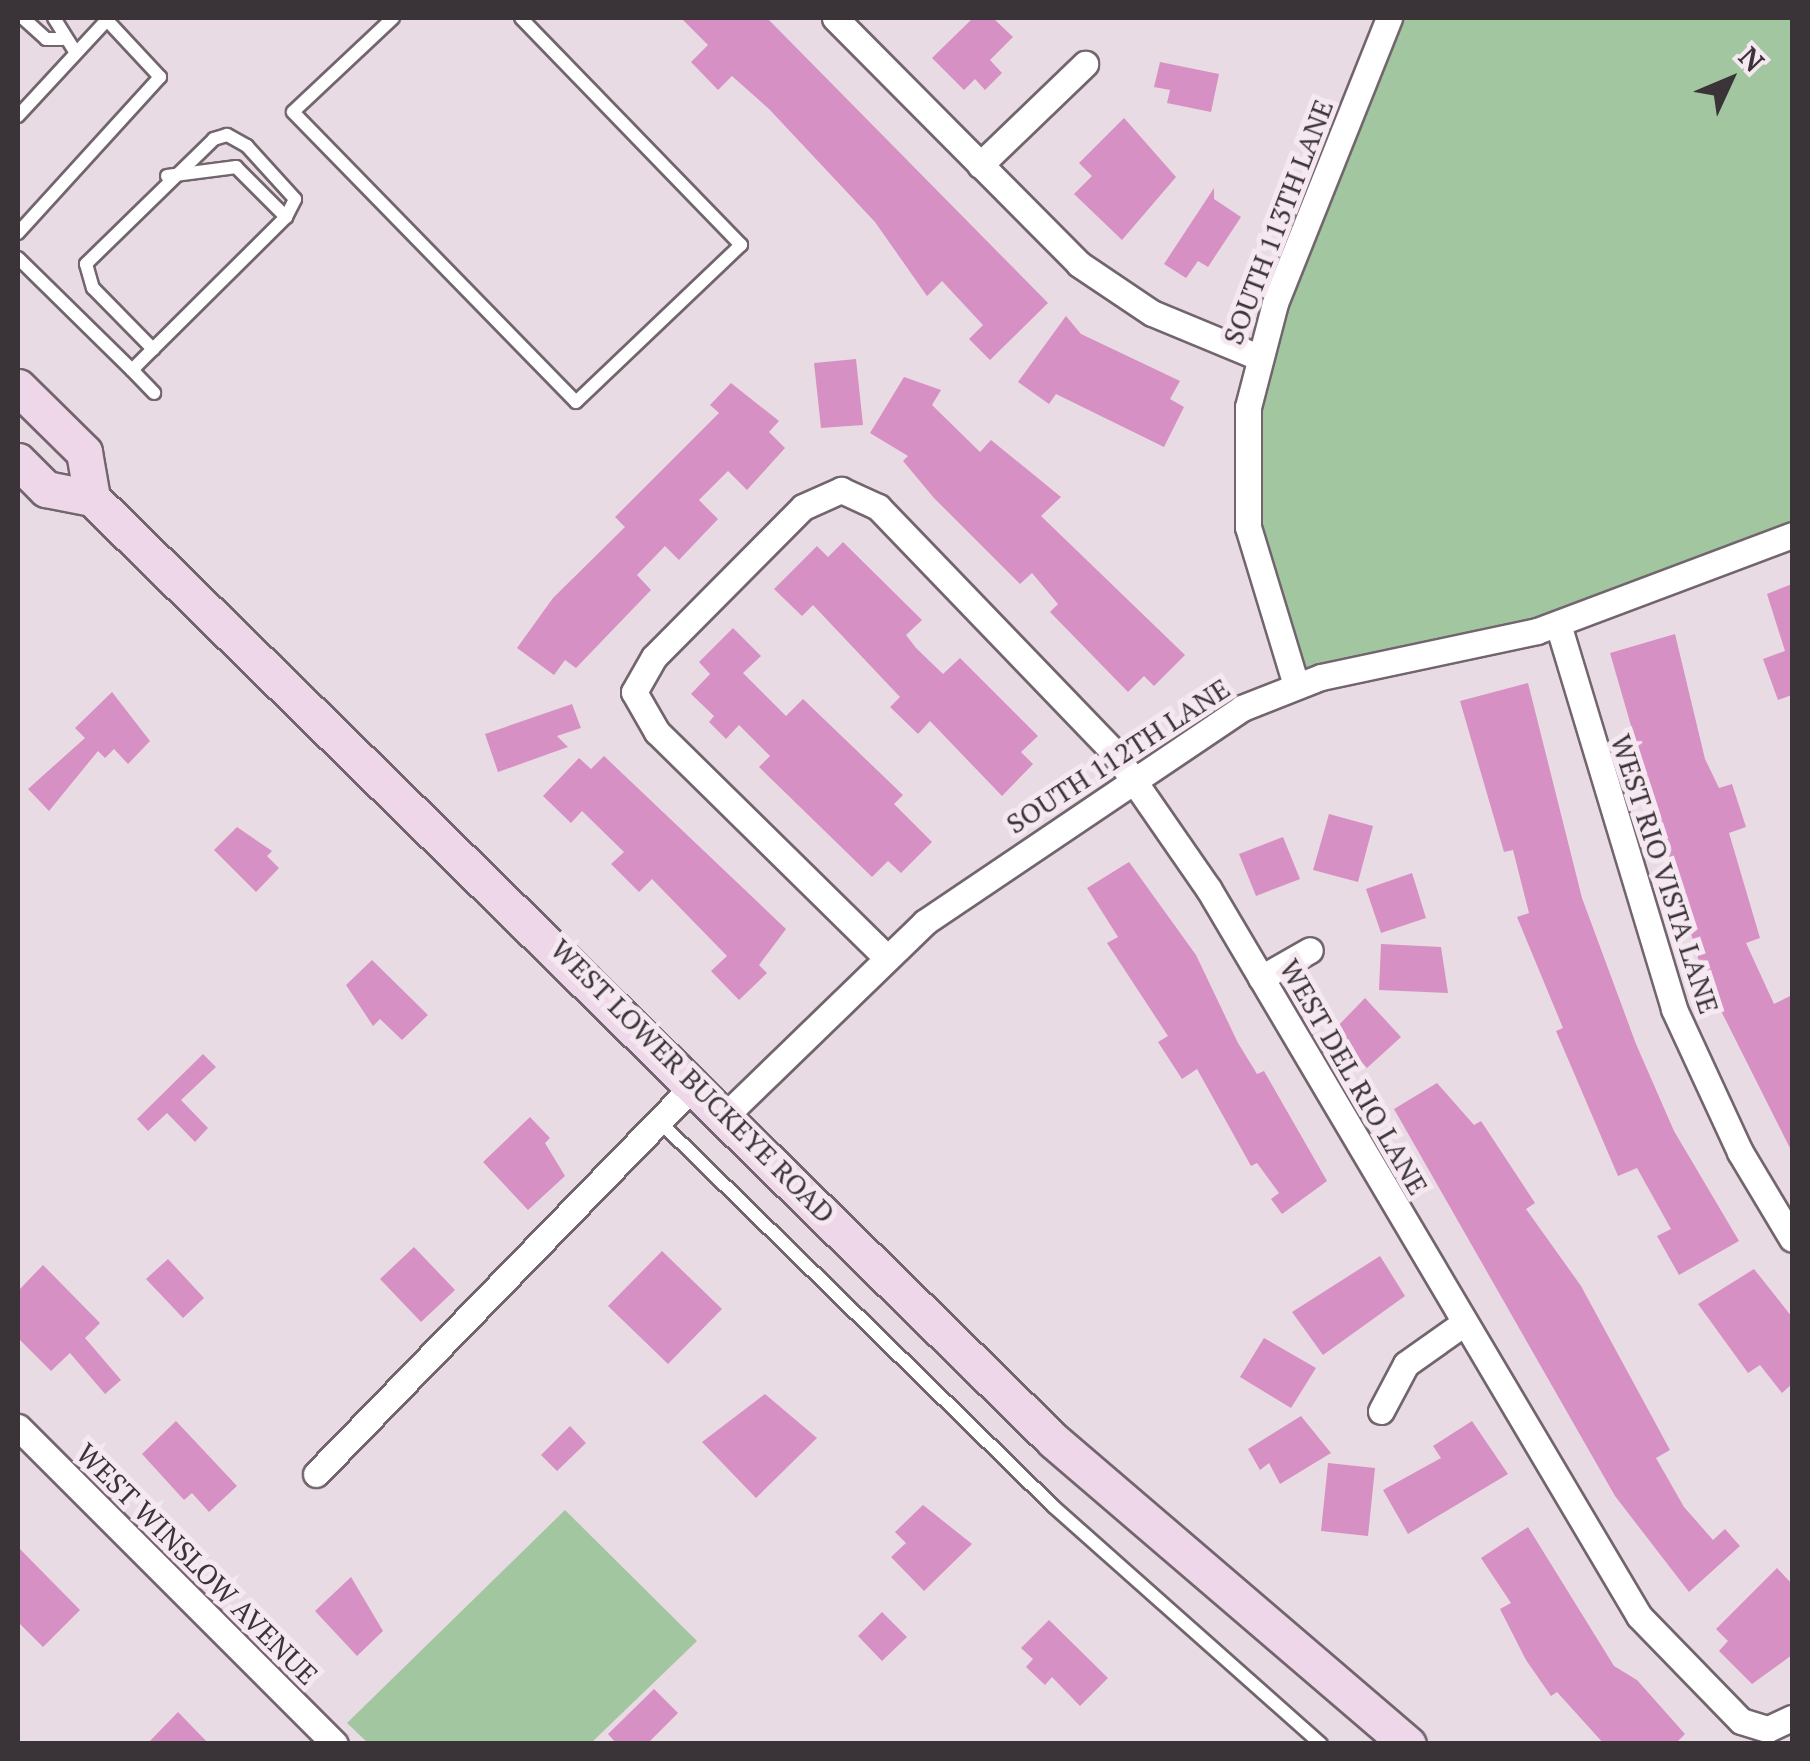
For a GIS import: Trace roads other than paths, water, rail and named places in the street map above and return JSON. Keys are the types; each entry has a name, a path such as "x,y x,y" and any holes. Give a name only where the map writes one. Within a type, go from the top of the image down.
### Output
{"main road":[{"path":"18,387 84,452 92,498 46,489 18,461"},
{"name":"WEST LOWER BUCKEYE ROAD","path":"92,498 727,1114 1094,1478 1408,1744"}],"street":[{"path":"835,18 1101,281 1177,326 1258,357"},
{"name":"SOUTH 113TH LANE","path":"1296,684 1254,558 1245,498 1258,357 1390,18"},
{"path":"980,164 1085,64"},
{"name":"WEST DEL RIO LANE","path":"884,956 657,732 634,692 654,658 803,507 841,490 878,507 1063,691 1133,779 1261,978 1639,1616 1730,1712 1768,1729 1792,1718"},
{"name":"SOUTH 112TH LANE","path":"727,1114 884,956 1217,723 1296,684 1558,624 1792,536"},
{"name":"WEST RIO VISTA LANE","path":"1558,624 1674,1009 1740,1152 1792,1238"},
{"path":"1261,978 1310,950"},
{"path":"316,1474 696,1084"},
{"path":"1381,1412 1406,1364 1464,1323"},
{"name":"WEST WINSLOW AVENUE","path":"18,1427 335,1744"}],"lane":[{"path":"22,18 46,39 62,39"},
{"path":"54,18 62,39 76,53"},
{"path":"393,18 293,112 576,402 741,245 521,18"},
{"path":"18,116 106,19 160,77 18,233"},
{"path":"132,370 154,349 286,217 294,199 228,135 167,176 86,264 93,288 154,349"},
{"path":"167,176 236,167 286,217"},
{"path":"18,258 154,393"},
{"path":"659,1121 1054,1507 1321,1744"}]}
